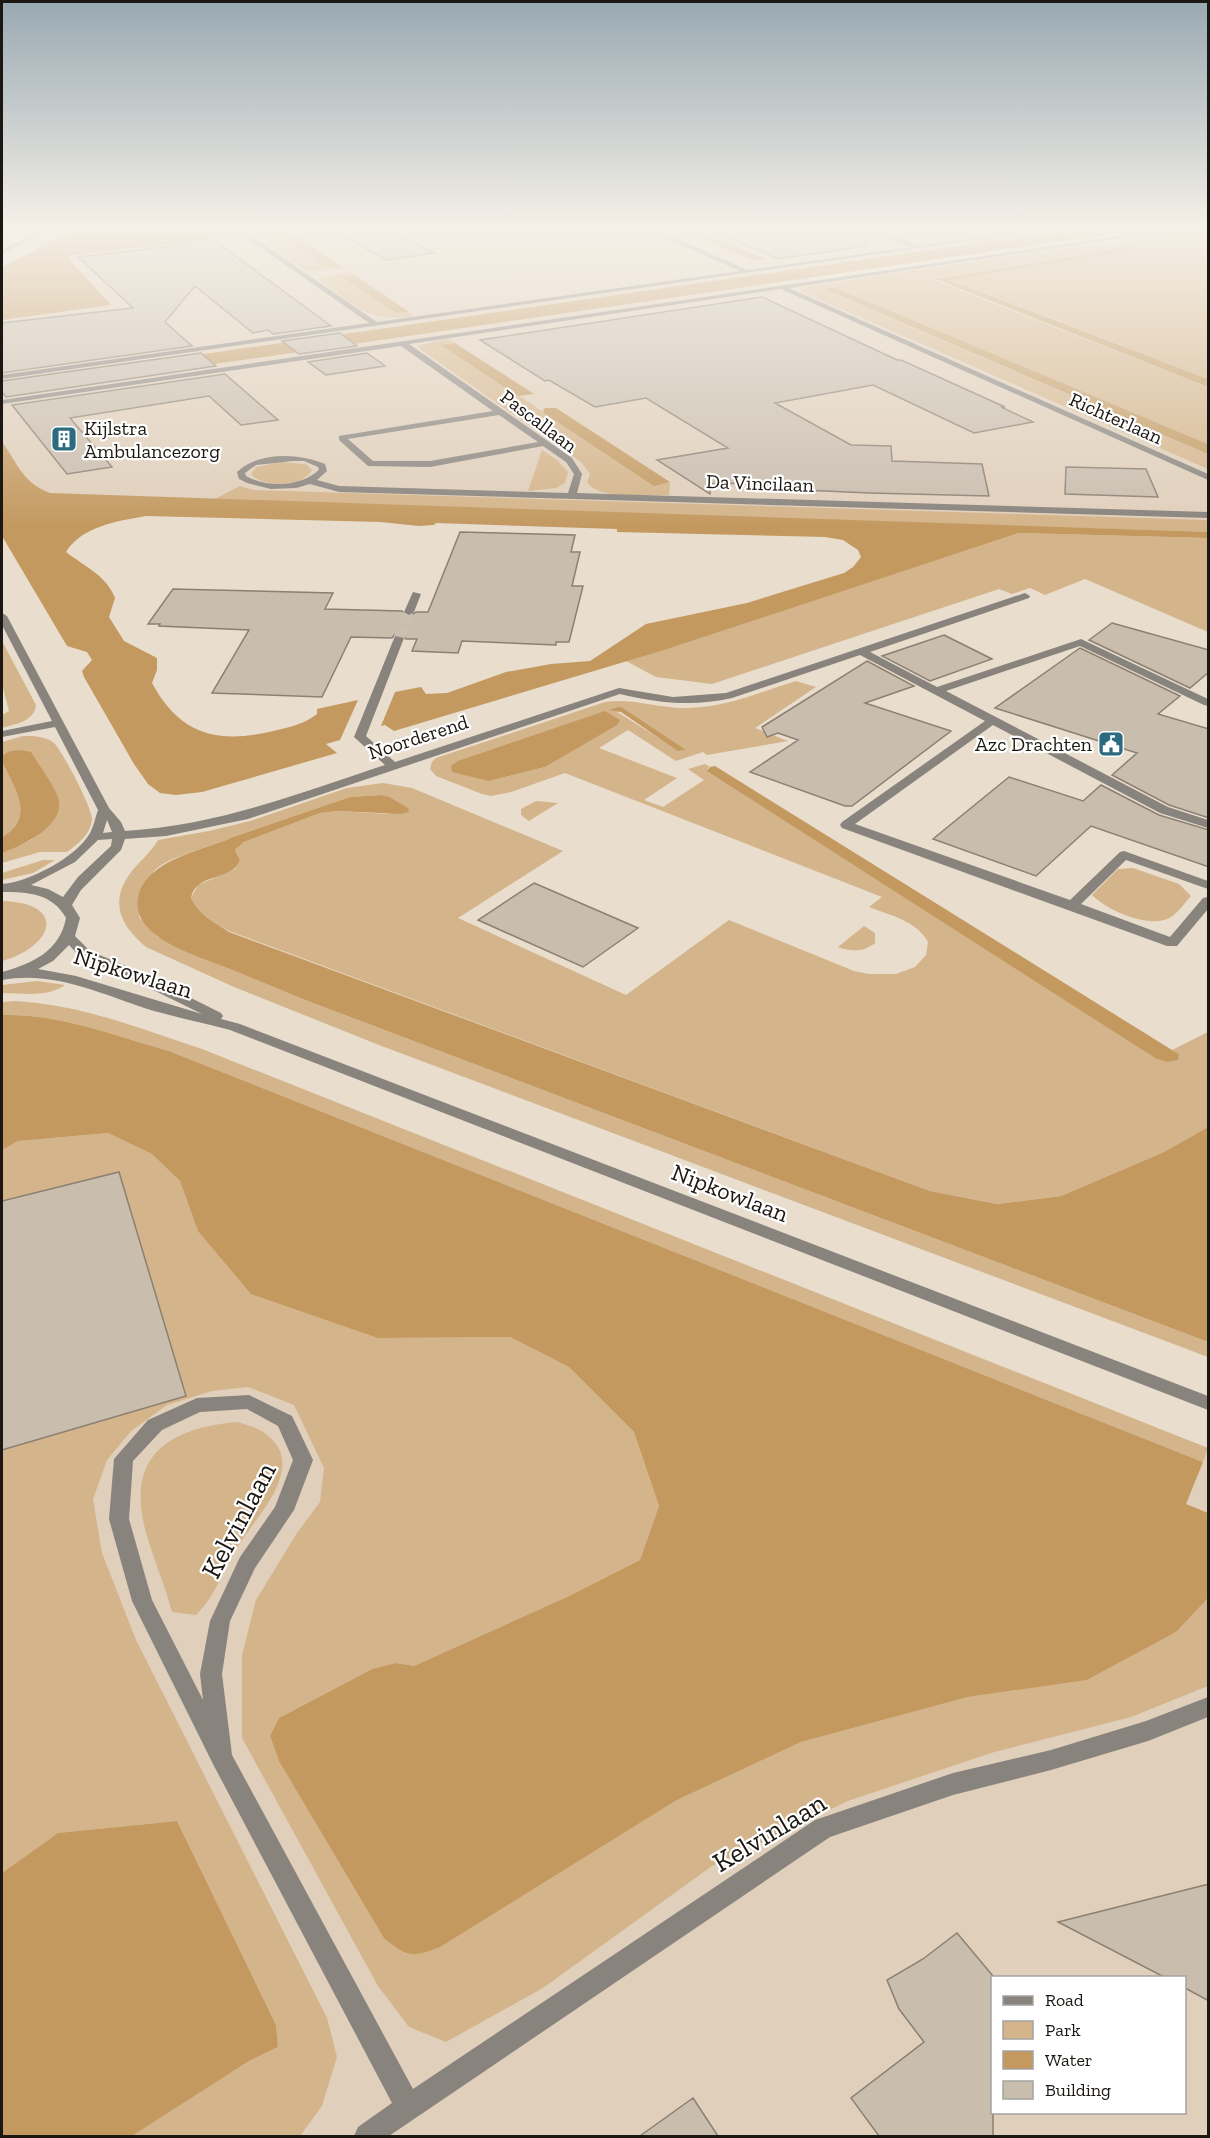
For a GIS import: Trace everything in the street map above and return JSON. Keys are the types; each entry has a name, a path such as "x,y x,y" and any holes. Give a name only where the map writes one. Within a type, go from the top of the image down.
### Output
{"street":[{"path":"2,377 341,329"},
{"path":"2,402 496,329"},
{"name":"Richterlaan","path":"875,329 1209,477"},
{"name":"Pascallaan","path":"402,343 569,460 578,474 572,495"},
{"path":"500,412 342,438 371,464 430,464 545,443"},
{"name":"Da Vincilaan","path":"311,481 320,476 323,471 322,466 306,459 266,460 254,463 241,472 247,482 270,486 311,481 339,489 1209,515"},
{"path":"410,612 416,594"},
{"name":"Noorderend","path":"94,837 184,829 244,816 619,691 684,702 728,696 1024,596"},
{"path":"2,616 104,810 116,819 119,836 117,847 81,880 70,894 66,904"},
{"path":"393,766 360,737 399,638"},
{"path":"936,691 1081,642 1209,703"},
{"path":"862,652 1164,810 1209,824"},
{"path":"992,721 846,825 1172,943 1209,901"},
{"path":"2,734 58,723"},
{"path":"6,888 50,872 94,837 104,810"},
{"path":"1072,905 1124,855 1209,885"},
{"path":"2,976 18,972 51,956 69,937 73,918 66,904 47,892 6,888"},
{"name":"Nipkowlaan","path":"69,937 85,954 171,992 235,1026 1209,1403"},
{"name":"Nipkowlaan","path":"18,972 42,972 161,1008 235,1026"},
{"name":"Kelvinlaan","path":"221,1757 210,1674 220,1621 247,1563 284,1510 303,1460 285,1421 249,1402 197,1405 154,1425 124,1459 119,1519 142,1601 221,1757 409,2108"},
{"name":"Kelvinlaan","path":"367,2136 823,1828 953,1784 1051,1760 1148,1731 1209,1707"}],"shaded area":[{"path":"2,329 925,329 1208,449 1208,536 2,496"},
{"path":"2,1015 1202,1462 1208,1448 1208,2136 2,2136"}],"green space":[{"path":"887,329 916,329 1208,454 1208,469"},
{"path":"933,329 1059,329 1208,387 1208,444"},
{"path":"1078,329 1208,329 1208,379"},
{"path":"448,338 455,343 442,345 654,485 670,482 669,495 613,494 593,488 587,482 590,474 581,462 418,346"},
{"path":"542,450 557,460 568,472 565,483 556,488 528,491"},
{"path":"280,462 306,464 312,470 301,480 283,484 264,482 251,474 256,467"},
{"path":"240,486 254,490 1208,520 1208,532 213,500"},
{"path":"1019,533 1208,538 1208,632 1085,579 1045,595 1030,588 1012,594 999,589 712,684 656,677 626,661"},
{"path":"2,641 36,705 28,719 2,728 2,715 9,711 2,684"},
{"path":"796,681 816,687 755,728 788,741 707,755 703,752 676,761 628,730 599,748 677,778 644,800 663,807 704,780 688,769 705,764 710,767 707,768 1155,1058 1179,1054 1172,1050 1208,1032 1208,1127 1164,1152 1061,1196 997,1204 930,1191 229,931 207,918 194,904 191,898 198,885 235,869 240,860 235,850 244,842 320,813 337,811 389,814 381,795 350,797 168,861 154,871 139,917 158,937 300,998 1208,1342 1208,1357 379,1045 234,987 146,947 130,931 121,914 119,905 123,886 129,875 158,840 250,821 347,788 383,783 412,788 563,851 458,918 626,995 729,920 854,971 869,974 896,974 915,967 926,955 928,942 910,924 869,907 882,897 565,773 511,792 491,796 436,776 430,769 436,758 605,702 625,701 674,708 698,708 727,703","holes":["623,708 685,750 680,751 617,712","618,723 545,767 489,781"]},
{"path":"23,736 35,736 54,743 88,804 92,819 87,834 67,852 40,852 2,863 2,853 31,840 52,822 5,753 2,755 2,742"},
{"path":"2,761 17,792 21,811 19,820 13,829 2,837"},
{"path":"536,801 558,803 529,821 521,815 521,809"},
{"path":"43,860 55,860 33,873 2,880 2,873"},
{"path":"1133,868 1179,884 1191,896 1171,917 1152,921 1129,917 1108,907 1092,895 1118,869"},
{"path":"2,901 37,909 45,917 46,926 42,936 33,946 2,961"},
{"path":"864,926 875,933 875,943 858,950 838,947"},
{"path":"37,981 65,985 50,992 2,993 2,985"},
{"path":"15,1001 87,1012 202,1049 1208,1448 1203,1462 169,1051 65,1022 23,1015 2,1015 2,1002"},
{"path":"108,1133 152,1154 180,1181 198,1231 378,1338 510,1337 569,1367 634,1432 659,1506 640,1560 567,1597 414,1666 396,1663 372,1669 279,1718 270,1736 279,1761 675,1801 801,1742 968,1697 1087,1680 1176,1632 1208,1598 1208,1686 1131,1717 991,1753 848,1801 712,1866 543,1988 446,2042 409,2027 378,1986 242,1738 242,1655 256,1600 297,1533 320,1502 324,1468 294,1405 248,1387 212,1391 167,1405 131,1431 107,1460 93,1499 102,1553 136,1640 327,2018 337,2057 322,2106 300,2136 132,2136 249,2061 278,2047 276,2025 177,1821 58,1833 2,1873 2,1150 18,1141"},
{"path":"238,1422 260,1430 277,1445 282,1459 281,1475 266,1506 236,1549 214,1592 203,1607 196,1615 172,1612 146,1533 141,1506 142,1484 147,1466 158,1451 173,1439 213,1425"}],"water":[{"path":"381,329 458,329 2,395 2,383"},
{"path":"917,329 933,329 1208,444 1208,454"},
{"path":"1061,329 1077,329 1208,379 1208,387"},
{"path":"455,343 534,394 518,396 441,345"},
{"path":"545,408 556,408 670,482 654,486 544,413"},
{"path":"2,442 27,478 50,493 1208,532 1208,538 1019,533 664,650 394,731 385,725 381,726 395,692 421,687 426,694 447,693 506,672 551,664 590,661 646,624 747,603 844,573 861,557 858,550 843,540 825,537 617,532 617,529 436,523 419,526 380,522 146,516 101,526 81,536 66,552 101,577 111,590 115,598 109,617 124,641 157,658 157,670 152,683 174,713 187,724 215,735 250,735 294,726 317,714 317,709 358,700 340,740 326,744 337,753 202,792 176,795 160,793 148,784 134,764 84,677 82,671 92,660 87,652 67,646 2,536"},
{"path":"623,708 686,750 678,751 621,712 609,710"},
{"path":"605,711 620,720 617,725 545,767 489,781 452,772 451,766 458,761"},
{"path":"21,750 31,752 52,784 58,797 58,811 54,820 38,835 2,853 2,837 13,829 21,811 17,792 2,761 2,755"},
{"path":"715,766 1179,1054 1178,1060 1167,1062 1155,1058 707,771 710,767"},
{"path":"381,795 408,808 409,812 401,814 337,811 320,813 244,842 235,850 240,860 236,867 230,872 200,884 194,890 191,898 194,904 207,918 229,932 930,1191 997,1204 1061,1196 1164,1152 1208,1127 1208,1342 300,998 184,951 168,943 143,922 138,909 141,888 154,872 172,860 350,797"},
{"path":"2,1015 23,1015 65,1022 169,1051 1203,1462 1186,1504 1208,1513 1208,1598 1176,1632 1087,1680 968,1697 801,1742 675,1801 440,1947 416,1954 404,1952 384,1938 279,1761 270,1736 279,1718 372,1669 396,1663 414,1666 567,1597 640,1560 659,1506 634,1432 569,1367 510,1337 378,1338 251,1294 198,1231 180,1181 152,1154 108,1133 18,1141 2,1150"},
{"path":"177,1821 276,2025 278,2047 249,2061 132,2136 2,2136 2,1873 58,1833"}],"building":[{"path":"2,329 173,329 192,346 2,373"},
{"path":"248,329 311,329 273,334 268,330 253,333"},
{"path":"554,329 830,329 1005,407 1001,407 1033,422 974,433 873,385 775,403 851,445 891,446 892,461 982,464 989,496 803,490 803,486 718,483 711,484 710,494 657,460 728,448 646,398 595,407 549,380 545,381 480,340"},
{"path":"340,333 357,346 299,354 282,341"},
{"path":"201,353 216,366 6,397 2,392 2,381"},
{"path":"367,353 385,366 326,375 308,362"},
{"name":"Kijlstra Ambulancezorg","path":"225,374 278,420 241,425 209,396 70,418 112,467 67,474 12,405"},
{"path":"1066,467 1146,469 1158,497 1065,494"},
{"path":"460,532 575,535 571,552 580,552 572,586 583,586 569,642 556,642 556,645 462,641 458,653 412,651 417,639 406,639 404,636 395,634 392,638 351,637 322,697 212,693 249,630 148,624 173,589 333,593 325,609 402,611 408,617 416,612 428,612"},
{"path":"1112,623 1209,650 1209,672 1190,688 1089,640"},
{"path":"944,635 992,659 930,681 882,656"},
{"path":"1080,648 1180,696 1158,714 1209,729 1209,818 1169,805 1112,775 1137,753 995,708"},
{"path":"867,661 914,686 865,703 951,731 852,806 845,806 750,772 798,740 778,733 767,737 762,727"},
{"path":"1009,777 1083,801 1101,785 1159,815 1209,830 1209,867 1091,826 1036,876 933,839"},
{"path":"534,883 638,928 583,967 478,920"},
{"path":"119,1172 186,1396 2,1450 2,1201"},
{"path":"1209,1884 1209,2001 1186,1989 1186,1976 1162,1976 1058,1922"},
{"path":"957,1933 993,1976 991,1976 991,2114 993,2114 993,2136 879,2136 851,2098 924,2042 899,2009 887,1980 923,1959"},
{"path":"693,2098 718,2136 640,2136"}],"tunnel":[{"path":"399,638 409,612"}],"place":[{"name":"Kijlstra Ambulancezorg","path":"64,439"},
{"name":"Azc Drachten","path":"1111,744"}]}
